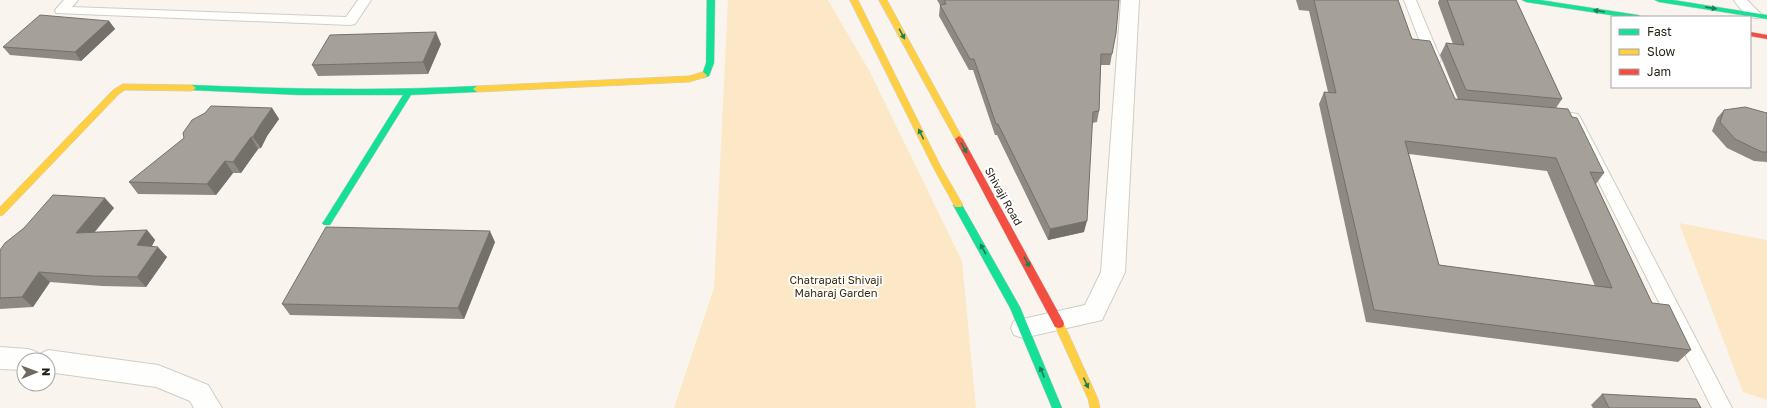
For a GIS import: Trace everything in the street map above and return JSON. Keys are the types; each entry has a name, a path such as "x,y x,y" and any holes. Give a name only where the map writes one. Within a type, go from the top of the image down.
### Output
{"main road":[{"path":"0,213 116,92 123,87 135,86 299,92 409,92 689,79 706,74 710,63 711,0"},
{"path":"854,0 937,167 1015,308 1057,408"},
{"name":"Shivaji Road","path":"883,0 1057,321 1094,399 1094,408"},
{"path":"1526,0 1631,16"},
{"path":"1659,0 1761,16"},
{"path":"1751,34 1767,37"},
{"path":"327,223 409,92"}],"street":[{"path":"1023,328 1093,313 1113,272 1130,0"},
{"path":"0,358 16,359"},
{"path":"56,362 158,376 199,393 209,408"}],"lane":[{"path":"72,0 61,10 350,21 365,0"},
{"path":"1410,0 1438,72"},
{"path":"1740,0 1761,16"},
{"path":"1535,114 1573,117 1722,408"}],"green space":[{"name":"Chatrapati Shivaji Maharaj Garden","path":"728,0 828,0 870,72 962,261 976,408 674,408 714,288"},
{"path":"1679,223 1767,240 1767,400 1743,392"}],"building":[{"path":"944,0 1119,0 1116,33 1112,54 1101,54 1099,111 1093,112 1087,221 1050,229 998,124 996,124 974,59 970,59 940,5 946,4"},
{"path":"1314,0 1398,0 1412,39 1430,41 1455,99 1568,109 1572,117 1577,118 1604,173 1590,172 1652,303 1669,305 1691,350 1374,310 1324,92 1336,93","holes":["1405,141 1556,158 1612,288 1439,265"]},
{"path":"1447,0 1516,0 1562,99 1466,90 1446,43 1464,45"},
{"path":"40,15 109,21 75,52 3,47"},
{"path":"436,32 423,62 312,65 330,35"},
{"path":"211,106 272,108 253,137 251,137 233,162 225,161 207,184 129,182 184,138 183,133 192,120 205,113"},
{"path":"1745,107 1767,113 1767,152 1762,152 1735,139 1720,122 1724,110"},
{"path":"53,195 105,198 76,233 147,230 137,245 158,247 137,277 92,276 39,272 22,297 0,298 0,250 5,243 24,228"},
{"path":"326,227 490,231 458,308 282,304"},
{"path":"1602,394 1696,399 1701,408 1609,408"}],"traffic: fast":[{"path":"703,75 706,74 710,63 711,0"},
{"path":"1526,0 1631,16"},
{"path":"1659,0 1767,17"},
{"path":"192,88 299,92 409,92"},
{"path":"327,223 409,92 477,89"},
{"path":"958,205 1015,307 1057,408"}],"traffic: slow":[{"path":"854,0 937,167 958,205"},
{"path":"883,0 959,139"},
{"path":"477,89 689,79 703,75"},
{"path":"0,213 116,92 123,87 192,88"},
{"path":"1059,324 1093,399 1095,408"}],"traffic: jam":[{"path":"1751,34 1767,37"},
{"path":"959,139 1059,324"}]}
